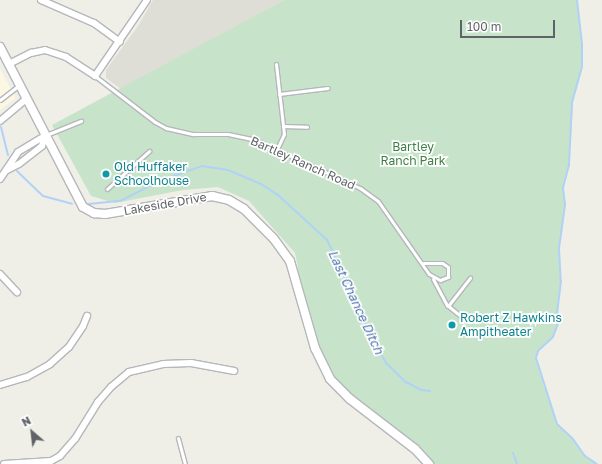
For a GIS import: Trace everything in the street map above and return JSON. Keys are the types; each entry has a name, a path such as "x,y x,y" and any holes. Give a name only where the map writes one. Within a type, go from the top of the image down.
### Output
{"street":[{"path":"41,0 94,23 120,42"},
{"path":"95,76 120,42 147,0"},
{"name":"Lakeside Drive","path":"0,47 79,202 90,212 110,213 212,196 229,200 244,209 274,239 290,261 315,348 330,379 350,399 416,449 430,464"},
{"name":"Bartley Ranch Road","path":"9,64 31,53 45,50 66,57 95,76"},
{"path":"0,121 26,99"},
{"path":"7,170 19,164 42,146 45,136"},
{"path":"0,179 18,152 45,136"},
{"path":"0,274 17,292"},
{"path":"0,385 27,377 50,364 69,347 84,326 87,316"},
{"path":"4,464 51,461 60,456 68,449 111,387 135,370 163,364 191,363 234,371"}],"lane":[{"path":"276,64 284,134 277,149"},
{"name":"Bartley Ranch Road","path":"95,76 159,125 180,132 239,136 277,149 370,194 422,263 448,306"},
{"path":"0,100 19,85"},
{"path":"279,94 328,88"},
{"path":"45,136 80,121"},
{"path":"283,126 307,127"},
{"path":"107,189 149,151"},
{"path":"422,263 437,262 448,267 449,274 445,280 432,278"},
{"path":"464,319 448,306 470,278"},
{"path":"178,438 185,464"}],"shaded area":[{"path":"153,0 284,0 121,89 106,78 106,70 138,26"},
{"path":"0,69 16,98 0,110"}],"green space":[{"name":"Bartley Ranch Park","path":"284,0 577,0 582,44 582,67 573,103 569,165 563,188 565,205 559,248 561,281 557,312 559,321 553,337 538,351 536,358 557,424 573,439 585,456 597,464 432,464 351,399 324,369 296,273 298,267 295,253 249,201 218,187 183,190 115,203 91,196 52,125"}],"waterway":[{"path":"577,0 582,44 582,67 572,103 569,165 563,188 565,205 559,248 561,281 557,312 559,321 553,337 538,351 536,358 557,424 573,439 585,456 597,464"},
{"name":"Last Chance Ditch","path":"1,127 8,155"},
{"name":"Last Chance Ditch","path":"89,204 120,201 162,180 202,166 228,170 261,184 278,195 327,240 357,300 370,337 386,363 406,382 421,390 430,391"},
{"name":"Last Chance Ditch","path":"17,171 43,196 72,204"},
{"name":"Last Chance Ditch","path":"513,453 517,464"}],"place":[{"name":"Old Huffaker Schoolhouse","path":"106,174"},
{"name":"Robert Z Hawkins Ampitheater","path":"452,325"}]}
